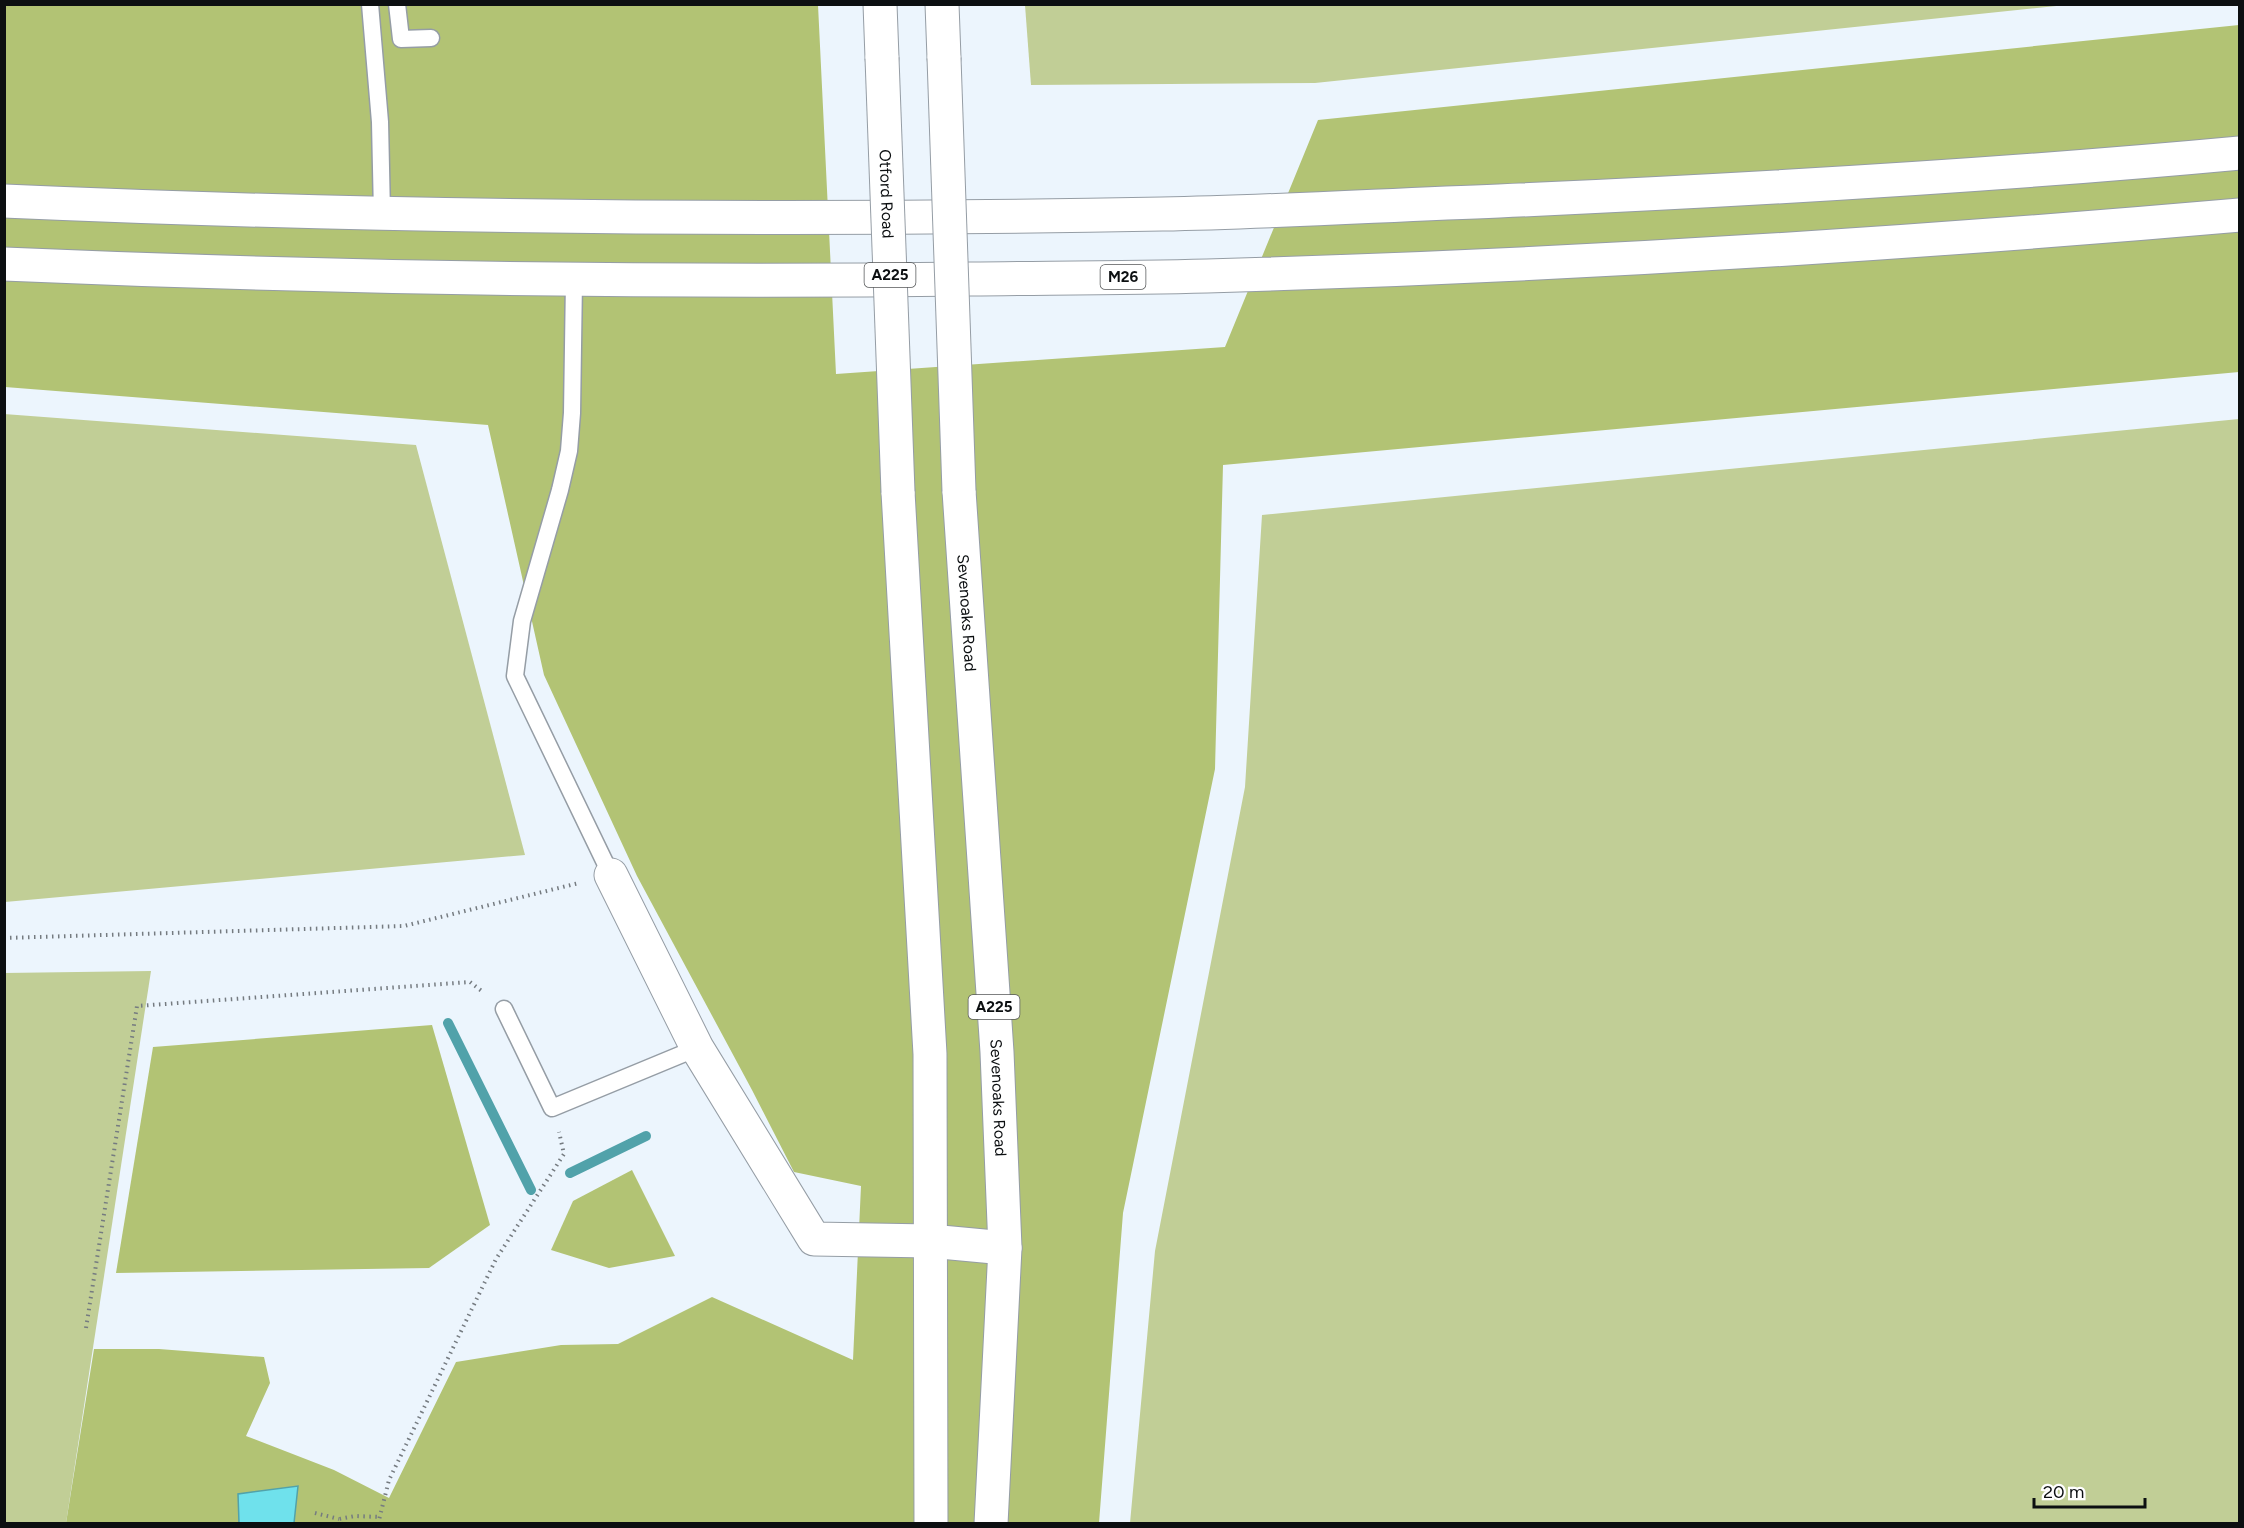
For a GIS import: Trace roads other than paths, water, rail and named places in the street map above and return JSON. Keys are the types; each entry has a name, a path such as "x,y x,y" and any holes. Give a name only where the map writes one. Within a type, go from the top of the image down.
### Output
{"main road":[{"name":"Otford Road","path":"880,4 898,492 930,1054 930,1241"},
{"name":"Sevenoaks Road","path":"942,4 959,491 997,1052 1005,1248 991,1524"},
{"path":"4,201 382,214 812,217 1167,214 1685,193 1929,178 2240,153"},
{"name":"M26","path":"4,264 360,277 574,280 808,281 1202,276 1458,267 1709,254 1958,238 2240,215"},
{"path":"611,874 697,1048 814,1239 930,1241 1005,1248"},
{"name":"A225","path":"930,1241 931,1524"}],"lane":[{"path":"370,4 380,122 382,214"},
{"path":"397,4 401,39 431,38"},
{"path":"574,280 572,413 569,452 561,489 522,621 515,676 611,874"},
{"path":"504,1009 552,1108 697,1048"}],"water":[{"path":"298,1486 294,1523 239,1523 238,1494"}],"waterway":[{"path":"448,1023 531,1190"},
{"path":"570,1173 646,1136"}]}
